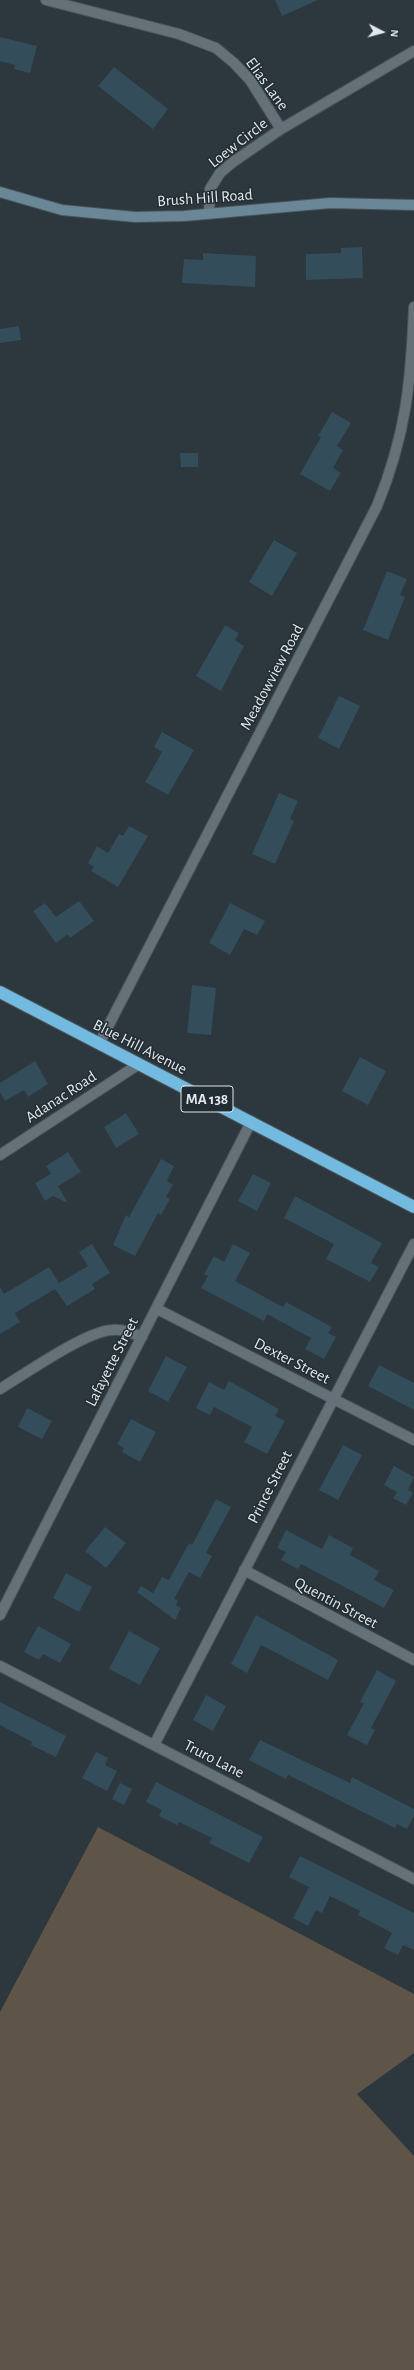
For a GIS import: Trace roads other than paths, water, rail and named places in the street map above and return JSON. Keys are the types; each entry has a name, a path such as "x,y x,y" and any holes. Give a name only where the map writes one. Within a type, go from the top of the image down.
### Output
{"highway":[{"name":"Blue Hill Avenue","path":"0,992 414,1207"}],"street":[{"name":"Elias Lane","path":"46,0 179,34 216,48 234,63 250,80 280,129"},
{"name":"Loew Circle","path":"209,214 210,189 220,173 280,129 414,51"},
{"name":"Brush Hill Road","path":"0,192 62,210 100,215 160,217 330,203 414,205"},
{"name":"Meadowview Road","path":"99,1044 377,506 393,463 404,422 411,371 414,306"},
{"name":"Adanac Road","path":"0,1155 139,1064"},
{"name":"Lafayette Street","path":"0,1615 251,1122"},
{"name":"Prince Street","path":"154,1745 414,1244"},
{"name":"Dexter Street","path":"156,1308 414,1440"},
{"path":"0,1389 81,1341 102,1332 119,1330 142,1337"},
{"name":"Quentin Street","path":"244,1570 414,1660"},
{"name":"Truro Lane","path":"0,1666 414,1879"}]}
